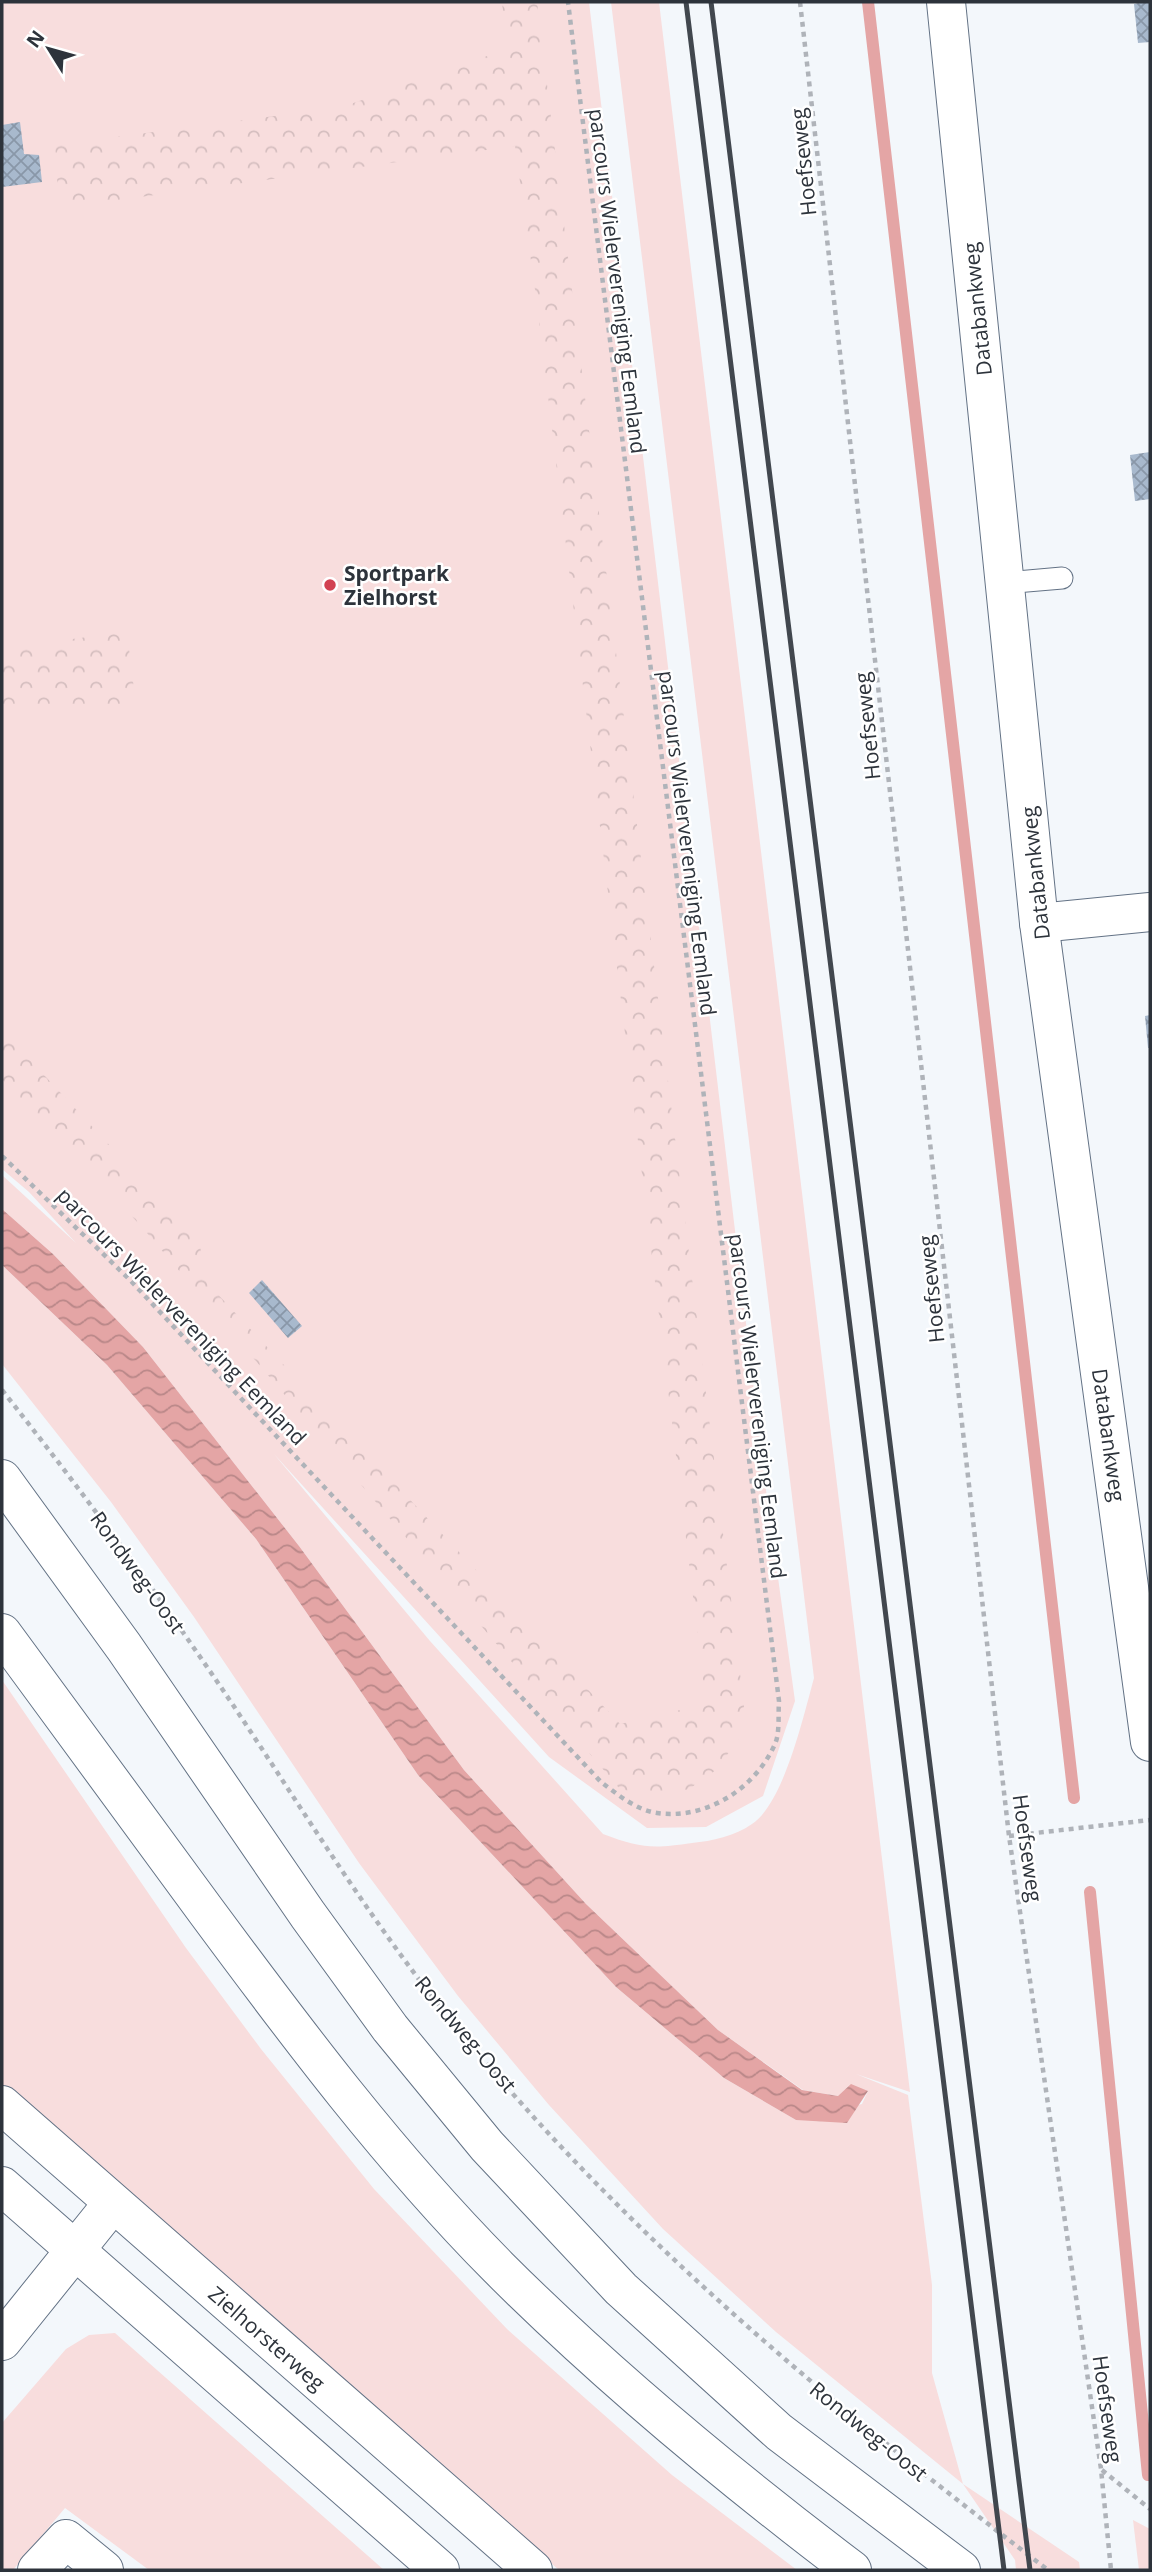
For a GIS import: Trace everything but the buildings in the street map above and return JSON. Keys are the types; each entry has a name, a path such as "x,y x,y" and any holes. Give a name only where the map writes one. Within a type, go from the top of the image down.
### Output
{"main road":[{"name":"Databankweg","path":"946,2 1039,923 1150,1742"},
{"path":"1039,923 1150,912"},
{"path":"2,1479 116,1636 316,1926 390,2028 487,2146 621,2289 769,2423 961,2570"},
{"path":"2,1633 320,2063 412,2173 497,2266 602,2365 731,2479 852,2570"},
{"name":"Zielhorsterweg","path":"2,2105 533,2570"},
{"path":"2,2186 440,2570"},
{"path":"2,2341 113,2203"},
{"path":"37,2570 66,2539 104,2570"}],"lane":[{"path":"1005,583 1062,578"}],"path":[{"name":"parcours Wielervereniging Eemland","path":"2,1156 129,1279 601,1782 628,1802 655,1813 684,1813 710,1807 734,1795 755,1774 776,1743 779,1701 568,2"},
{"name":"Hoefseweg","path":"800,2 1009,1836 1101,2469 1111,2570"},
{"name":"Rondweg-Oost","path":"2,1390 134,1564 421,1982 502,2080 597,2182 786,2363 885,2446 1048,2570"},
{"path":"1009,1836 1150,1820"},
{"path":"1101,2469 1150,2510"}],"green space":[{"name":"Sportpark Zielhorst","path":"2,2 589,2 765,1483 795,1701 763,1796 706,1827 647,1828 549,1757 274,1454 430,1641 603,1834 637,1845 656,1846 723,1837 752,1824 763,1813 774,1797 791,1757 814,1678 611,2 659,2 910,2092 856,2074 908,2095 932,2285 932,2373 963,2484 776,2332 663,2229 549,2105 458,1996 359,1863 194,1617 111,1502 2,1364 2,1265 107,1365 256,1539 418,1775 616,1987 724,2078 796,2120 862,2104 868,2091 838,2096 803,2090 718,2030 586,1904 464,1770 299,1546 143,1347 53,1254 2,1209 2,1175 76,1243 29,1192 2,1169"},
{"path":"502,2 537,2 744,1706 738,1740 716,1770 689,1789 650,1798 619,1788 141,1226 2,1079 2,1030 198,1240 211,1287 620,1724 706,1704 536,297 515,146 59,208 55,145 342,107 507,49"},
{"path":"127,632 136,706 2,713 2,648"},
{"path":"2,1680 186,1948 261,2049 374,2189 507,2329 672,2475 797,2570 559,2570 2,2091"},
{"path":"115,2333 384,2570 149,2570 65,2508 13,2570 2,2570 2,2423 66,2349 89,2335"},
{"path":"963,2484 1079,2562 1080,2570 1016,2570 1015,2560"},
{"path":"1133,2520 1150,2529 1150,2570 1139,2570"}],"water":[{"path":"2,1209 53,1254 143,1347 299,1546 464,1770 586,1904 718,2030 802,2090 838,2096 851,2084 868,2091 847,2123 796,2120 724,2078 616,1987 418,1775 256,1539 107,1365 2,1265"}],"waterway":[{"path":"868,2 1074,1798"},
{"path":"1090,1892 1148,2475"}],"railway":[{"path":"686,2 1004,2570"},
{"path":"711,2 1030,2570"}],"place":[{"name":"Sportpark Zielhorst","path":"330,585"}]}
